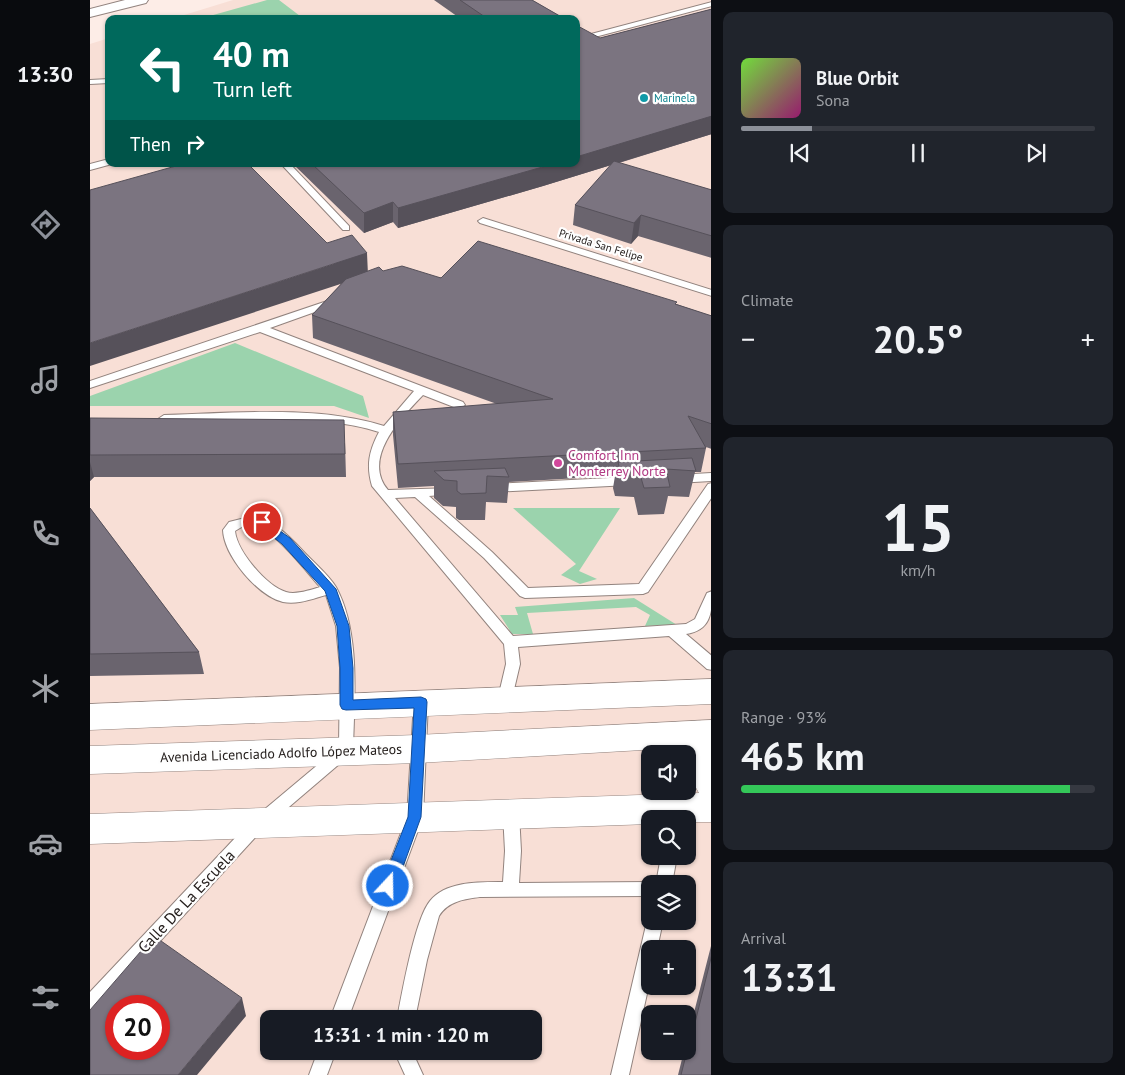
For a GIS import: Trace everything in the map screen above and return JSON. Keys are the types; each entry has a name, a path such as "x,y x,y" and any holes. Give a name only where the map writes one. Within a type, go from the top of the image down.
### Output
{"main road":[{"path":"90,717 505,698 711,691"},
{"path":"706,733 711,786"},
{"name":"Avenida Licenciado Adolfo López Mateos","path":"90,760 418,748 706,733"},
{"path":"688,810 711,806"},
{"path":"90,829 257,825 511,813 641,813"}],"street":[{"path":"90,8 96,0"},
{"path":"90,13 141,0"}],"lane":[{"path":"580,39 708,3"},
{"path":"90,82 105,81"},
{"path":"90,167 105,163"},
{"path":"288,167 346,228"},
{"name":"Privada San Felipe","path":"483,221 711,293"},
{"path":"90,385 260,328 348,296"},
{"path":"260,328 459,405"},
{"path":"420,391 385,430 376,449 374,470 378,486 510,642 514,655 514,668 505,698"},
{"path":"152,419 331,418 368,424 385,430"},
{"path":"662,480 711,477"},
{"path":"384,494 643,481"},
{"path":"417,492 488,555 524,593 643,589 711,487"},
{"path":"330,589 294,598 276,594 237,556 230,543 229,530 233,525 244,521 262,522 286,541 330,589 343,626 346,668 346,750"},
{"path":"510,642 688,630 700,622 711,596"},
{"path":"674,632 711,665"},
{"path":"342,1010 414,817 421,702"},
{"name":"Calle De La Escuela","path":"90,1005 257,825 346,750"},
{"path":"510,890 513,852 511,813"},
{"path":"408,1010 423,943 434,907 450,897 469,891 641,889"},
{"path":"620,1075 653,930"},
{"path":"318,1075 323,1060"},
{"path":"407,1060 414,1075"}],"shaded area":[{"path":"233,0 711,0 711,1075 90,1075 90,44 105,39 105,167 580,167 580,15 184,15"}],"green space":[{"path":"267,0 279,0 299,15 213,15"},
{"path":"235,343 363,396 369,418 334,406 90,406 90,396"},
{"path":"513,508 620,508 579,571 597,579 580,584 561,575 576,564"},
{"path":"634,598 677,625 645,626 650,615 636,607 527,613 533,634 512,634 500,615 518,615 515,607"}],"building":[{"path":"460,0 532,0 558,15 482,15"},
{"name":"Marinela","path":"711,9 711,116 580,156 580,27 600,38"},
{"path":"614,161 711,190 711,236 641,215 634,223 575,205"},
{"path":"172,167 251,167 327,243 352,235 367,253 90,343 90,190"},
{"path":"315,167 542,167 398,208 393,202 364,213"},
{"path":"478,241 677,302 675,304 711,316 711,424 688,416 706,448 398,464 393,412 553,399 312,315 346,279 379,267 383,271 402,266 441,278"},
{"path":"90,418 344,420 345,454 90,455"},
{"path":"692,458 696,471 666,469 670,487 644,488 639,471 620,470 618,462"},
{"path":"505,468 509,477 487,476 486,493 461,494 457,491 457,481 444,480 434,471"},
{"path":"90,508 199,652 90,654"},
{"path":"154,936 242,998 178,1075 90,1075 90,1010"},
{"path":"711,958 711,1075 681,1075 685,1060 696,1060 696,1019"}],"place":[{"name":"Marinela","path":"644,98"},
{"name":"Comfort Inn Monterrey Norte","path":"558,463"}],"route":[{"path":"262,522 286,541 330,589 343,626 346,705 421,702 414,817 388,886"}]}
